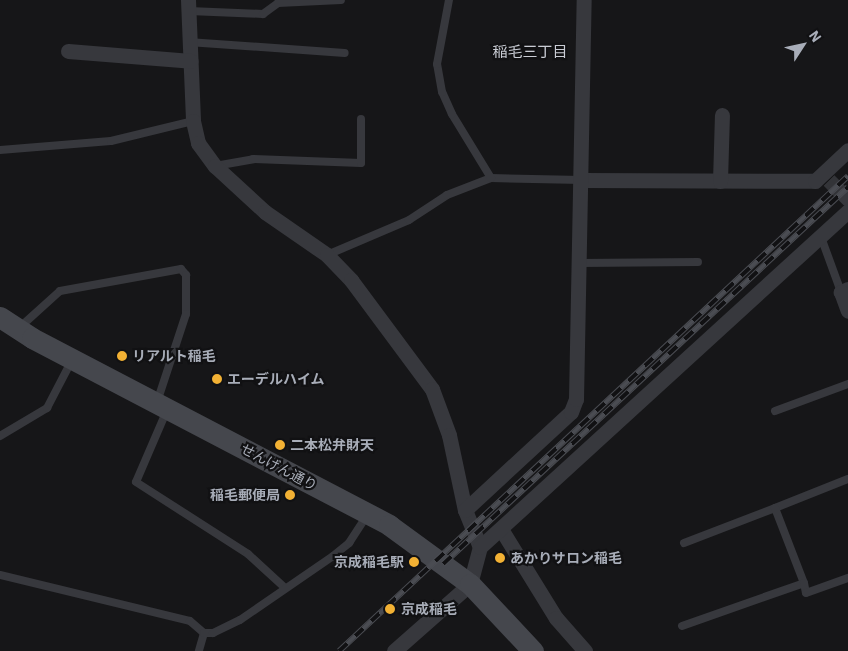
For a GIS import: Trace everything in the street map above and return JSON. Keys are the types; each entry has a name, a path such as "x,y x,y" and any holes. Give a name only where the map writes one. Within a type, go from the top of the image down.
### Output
{"main road":[{"name":"せんげん通り","path":"0,317 73,359 368,514 439,558 470,584 533,651"}],"street":[{"path":"465,510 574,405 576,399 582,180 584,0"},
{"path":"189,6 188,42 191,61 193,121 198,143 215,166 265,212 327,255 351,280 432,389 450,435 465,510 480,546"},
{"path":"68,51 191,61"},
{"path":"720,181 722,115"},
{"path":"582,180 816,181 826,178 848,150"},
{"path":"394,651 470,584 480,546 501,529 848,212"},
{"path":"844,290 848,311"},
{"path":"501,529 556,618 585,651"}],"lane":[{"path":"189,6 262,14 278,3 341,0"},
{"path":"449,0 437,64 442,92 452,114 492,178"},
{"path":"188,42 345,54"},
{"path":"215,166 253,159 360,163 361,119"},
{"path":"0,150 111,141 193,121"},
{"path":"327,255 409,220 447,196 492,178 582,180"},
{"path":"821,237 844,290"},
{"path":"580,263 698,262"},
{"path":"18,329 60,291 181,269 186,275 186,314 162,405 136,482 248,554 284,587"},
{"path":"0,436 47,408 73,359"},
{"path":"775,411 848,384"},
{"path":"684,543 848,480"},
{"path":"775,508 804,583 806,594 848,578"},
{"path":"0,575 190,621 204,633 213,633 240,620 284,587 349,543 368,514"},
{"path":"682,626 804,583"},
{"path":"200,651 204,633"}],"tunnel":[{"path":"829,180 844,195"}],"railway":[{"path":"339,651 848,176"},
{"path":"443,564 848,187"}],"place":[{"name":"リアルト稲毛","path":"122,356"},
{"name":"エーデルハイム","path":"217,379"},
{"name":"二本松弁財天","path":"280,445"},
{"name":"稲毛郵便局","path":"290,495"},
{"name":"あかりサロン稲毛","path":"500,558"},
{"name":"京成稲毛駅","path":"414,562"},
{"name":"京成稲毛","path":"390,609"}],"district":[{"name":"稲毛三丁目","path":"530,52"}]}
